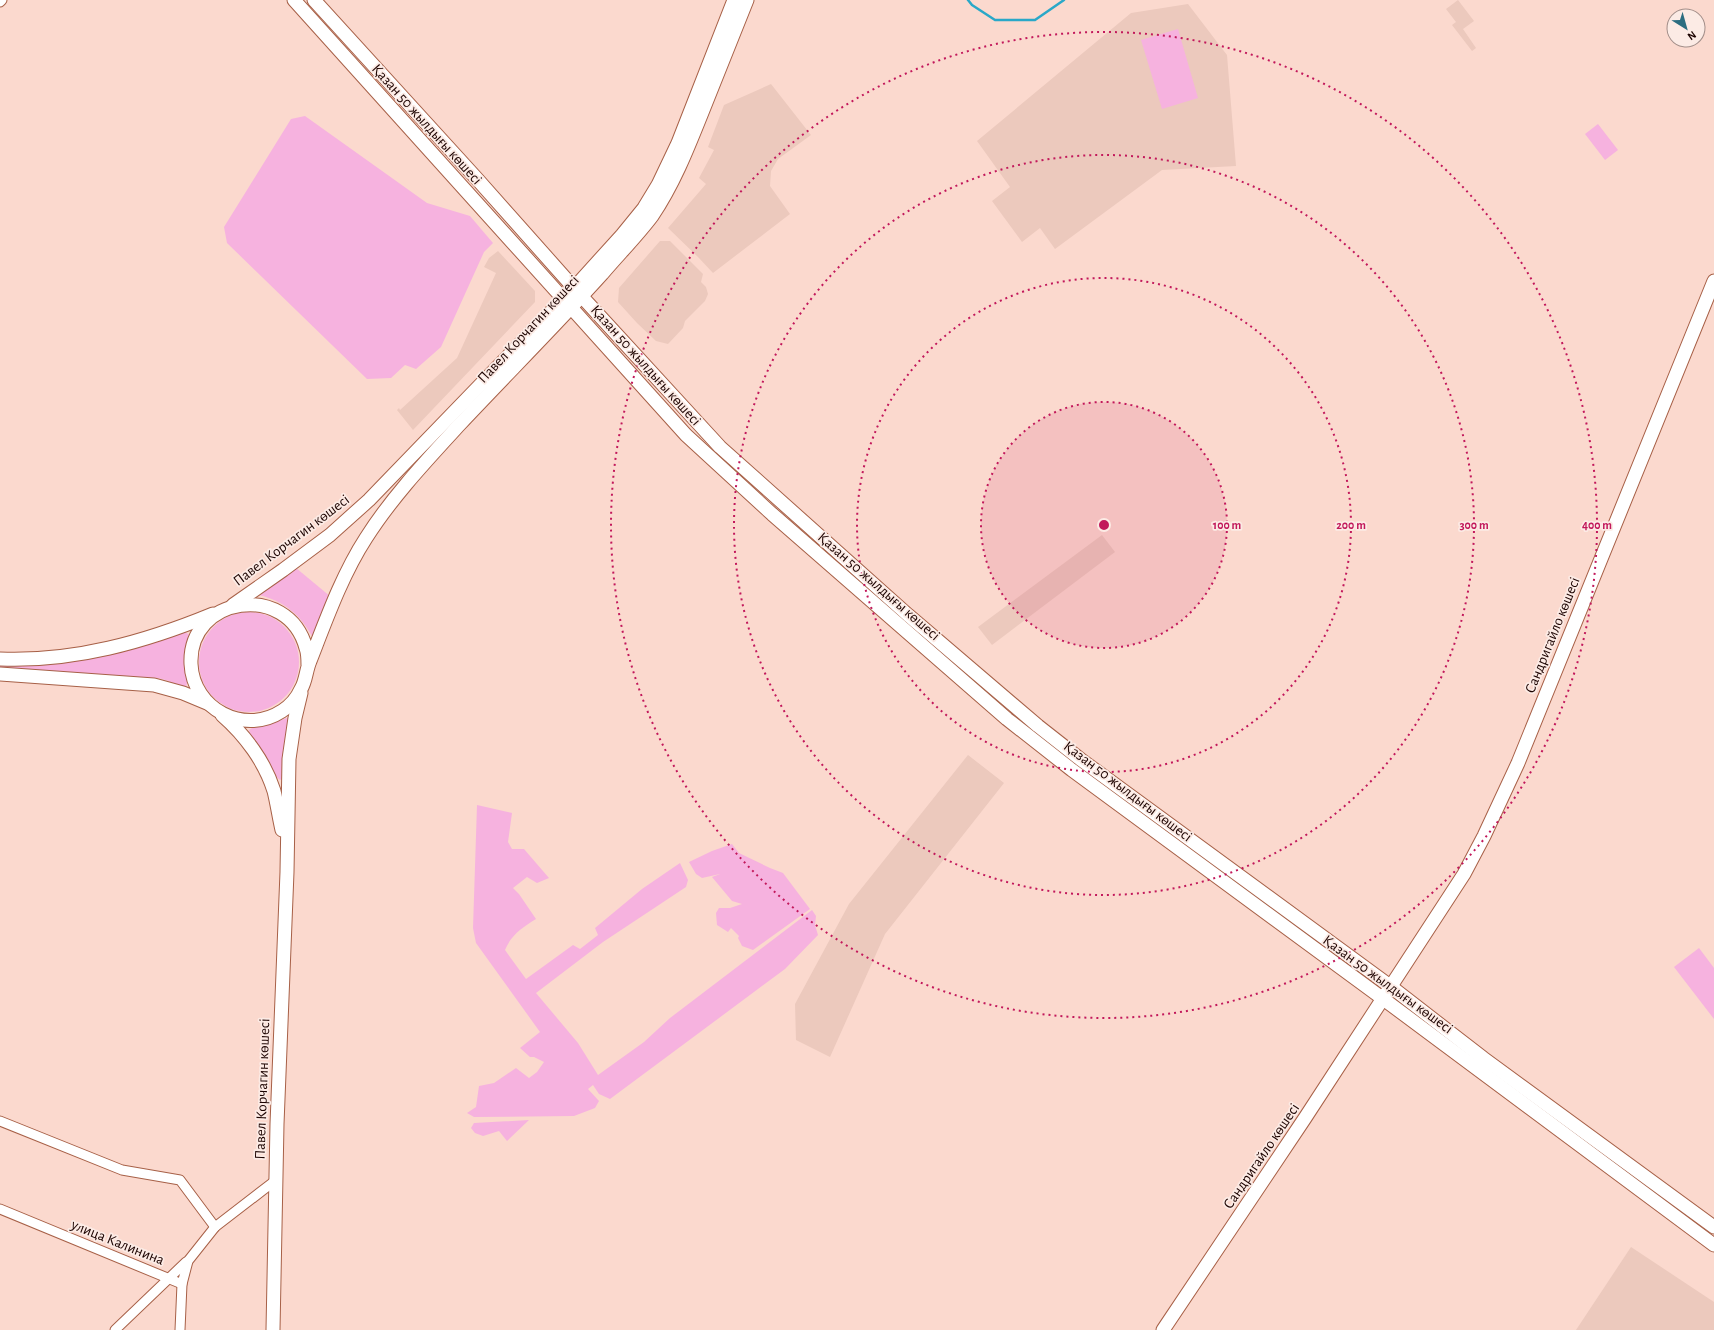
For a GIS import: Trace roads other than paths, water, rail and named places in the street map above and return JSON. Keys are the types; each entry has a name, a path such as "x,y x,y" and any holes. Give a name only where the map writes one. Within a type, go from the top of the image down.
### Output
{"street":[{"name":"Қазан 50 жылдығы көшесі","path":"294,0 568,302 686,435 772,514 1008,719 1114,802 1324,957 1714,1227"},
{"name":"Қазан 50 жылдығы көшесі","path":"314,0 720,447 908,615 1038,726 1080,759 1333,946 1390,986 1479,1063 1714,1245"},
{"name":"Павел Корчагин көшесі","path":"626,238 658,185 678,143 734,0"},
{"name":"Павел Корчагин көшесі","path":"224,610 301,557 330,535 369,500 522,350 578,292 626,238 651,218 667,192 688,147 747,0"},
{"path":"397,114 408,103"},
{"name":"Сандригайло көшесі","path":"1163,1330 1305,1118 1464,874 1512,777 1714,282"},
{"name":"Павел Корчагин көшесі","path":"308,665 342,581 361,545 377,520 522,350"},
{"path":"772,514 782,502"},
{"path":"0,659 27,660 99,651 170,631 224,610 245,604 262,605 277,610 286,617 301,633 307,649 308,665 303,686 294,700 286,707 267,718 251,721 234,719 219,712 208,704 183,693 154,685 0,674"},
{"path":"208,704 199,692 193,678 191,662 193,647 199,633 208,621 224,610"},
{"name":"Павел Корчагин көшесі","path":"273,1330 276,1180 289,759 295,718 303,686"},
{"name":"Павел Корчагин көшесі","path":"219,712 230,722 252,748 265,769 274,790 287,849"},
{"path":"1114,802 1123,790"},
{"path":"1324,957 1333,946"},
{"path":"0,1121 122,1170 180,1180 215,1228"},
{"path":"115,1330 188,1261 215,1228 276,1180"},
{"name":"улица Калинина","path":"0,1209 182,1284"},
{"path":"180,1330 182,1284 188,1261"}],"waterway":[{"path":"968,0 972,5 995,20 1035,20 1064,0"}]}
